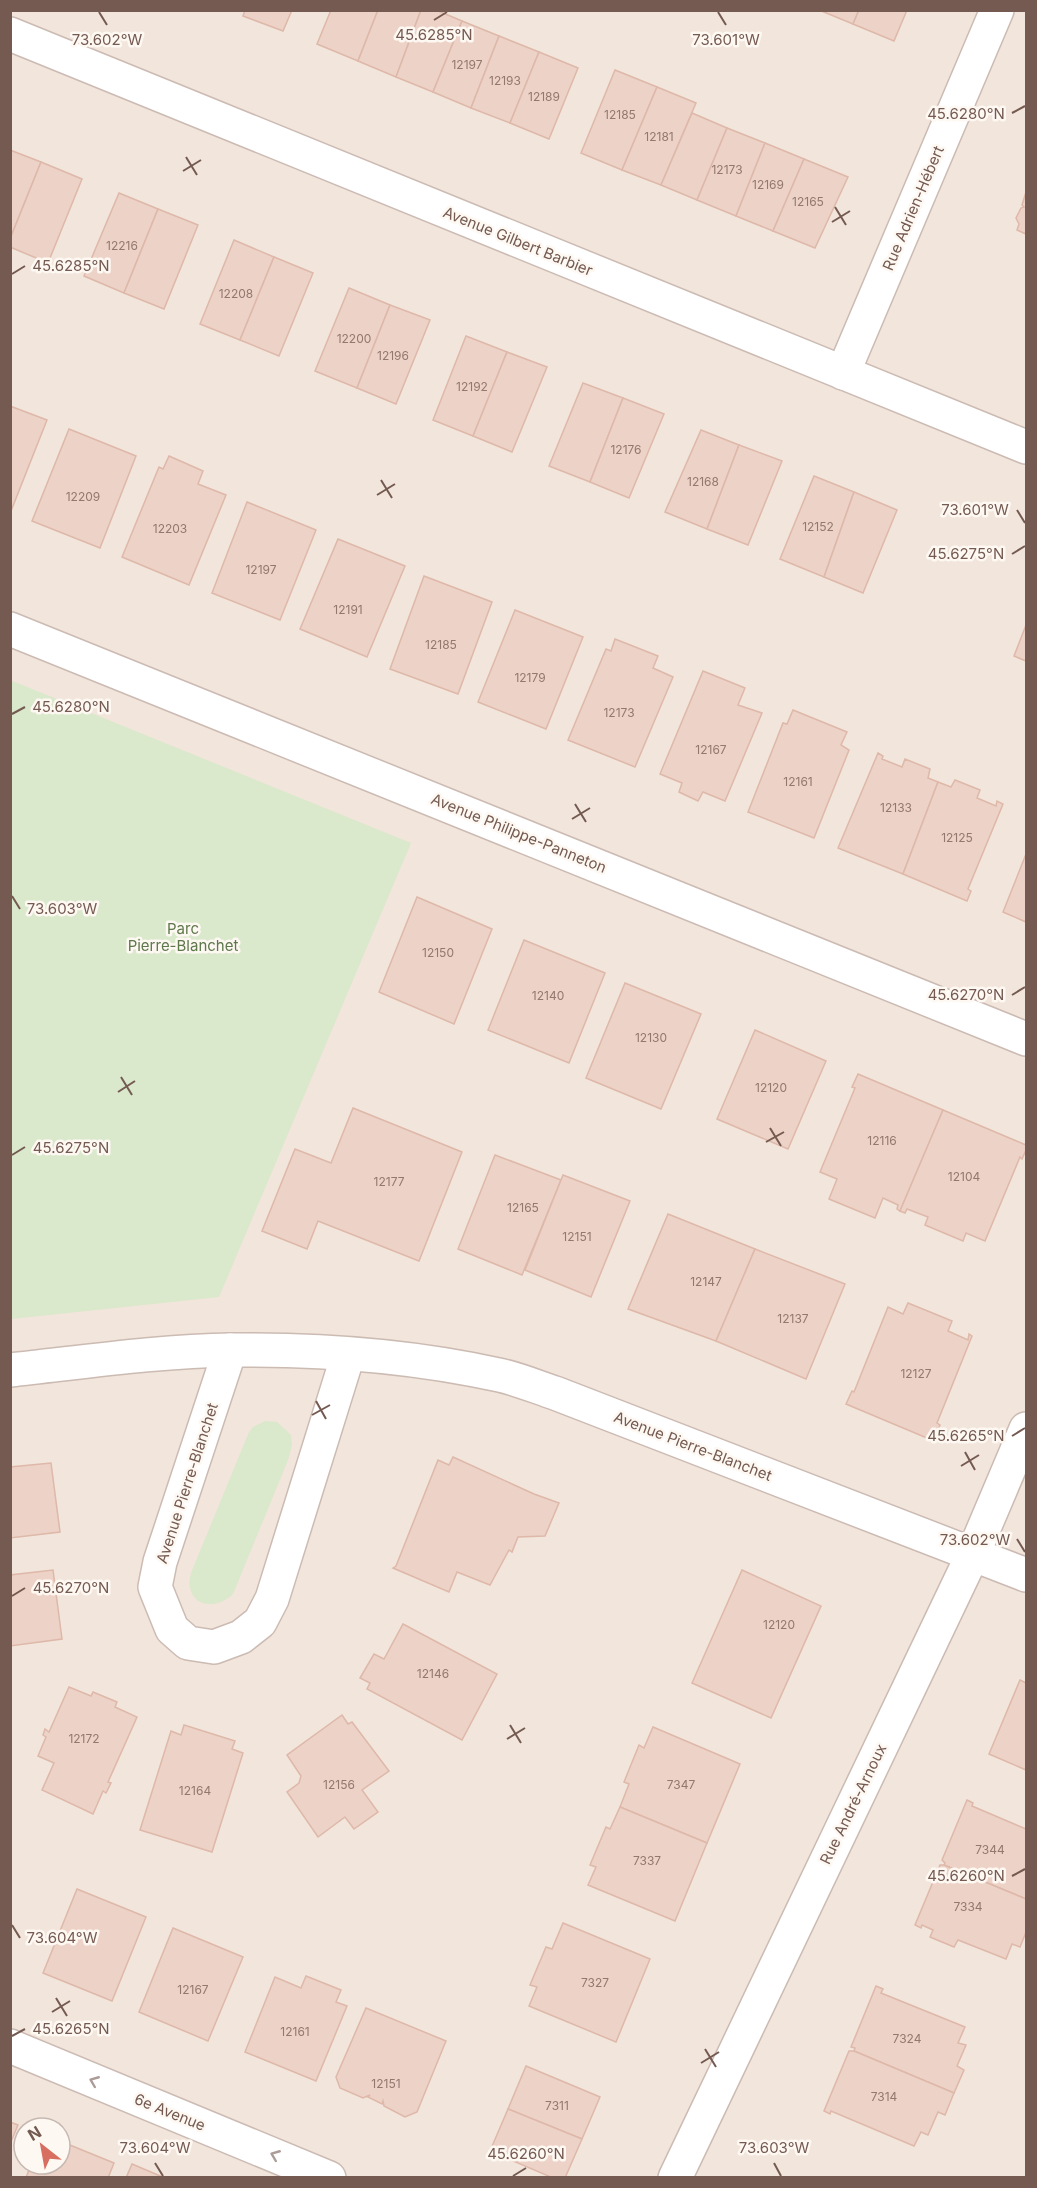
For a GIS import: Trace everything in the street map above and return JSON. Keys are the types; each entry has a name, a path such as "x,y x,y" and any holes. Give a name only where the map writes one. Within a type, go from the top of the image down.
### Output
{"street":[{"name":"Rue Adrien-Hébert","path":"843,373 997,10"},
{"name":"Avenue Gilbert Barbier","path":"10,34 1026,447"},
{"name":"Avenue Philippe-Panneton","path":"10,629 1026,1039"},
{"name":"Avenue Pierre-Blanchet","path":"230,1350 160,1563 155,1587 172,1629 188,1643 214,1647 241,1637 260,1622 272,1599 348,1355"},
{"name":"Avenue Pierre-Blanchet","path":"10,1370 230,1350 290,1350 397,1358 512,1378 1026,1575"},
{"name":"Rue André-Arnoux","path":"675,2178 973,1554 1026,1429"},
{"name":"6e Avenue","path":"10,2046 328,2178"}],"shaded area":[{"path":"11,11 1026,11 1026,2177 11,2178"}],"green space":[{"name":"Parc Pierre-Blanchet","path":"10,680 411,843 219,1297 11,1319"},
{"path":"265,1421 277,1422 291,1435 292,1445 288,1460 233,1594 216,1603 201,1602 191,1592 191,1573 249,1432 253,1427"}],"building":[{"path":"245,10 292,10 283,31 243,16"},
{"path":"331,10 378,10 358,61 317,44"},
{"path":"378,10 421,10 396,77 358,61"},
{"path":"421,10 436,10 462,21 433,92 396,77"},
{"path":"819,10 859,10 853,24"},
{"path":"859,10 907,10 894,41 853,24"},
{"path":"462,21 499,36 471,108 433,92"},
{"path":"499,36 539,52 510,123 471,108"},
{"path":"539,52 578,68 549,139 510,123"},
{"path":"615,70 657,87 622,170 581,153"},
{"path":"657,87 696,103 661,185 622,170"},
{"path":"692,113 727,128 697,200 661,185"},
{"path":"727,128 765,143 736,216 697,200"},
{"path":"765,143 804,159 773,231 736,216"},
{"path":"10,150 41,162 10,239"},
{"path":"804,159 848,177 815,248 773,231"},
{"path":"41,162 82,179 48,263 10,247 10,239"},
{"path":"1026,192 1026,234 1017,230 1019,224 1016,218 1021,208 1024,207 1022,205"},
{"path":"119,193 158,209 124,293 84,276"},
{"path":"158,209 198,225 164,309 124,293"},
{"path":"234,240 274,257 240,340 200,324"},
{"path":"274,257 313,273 279,356 240,340"},
{"path":"349,288 390,305 357,388 315,371"},
{"path":"390,305 430,320 396,404 357,388"},
{"path":"466,336 507,352 473,436 433,420"},
{"path":"507,352 547,367 512,452 473,436"},
{"path":"583,383 623,398 590,482 549,466"},
{"path":"623,398 664,414 629,498 590,482"},
{"path":"10,406 47,420 11,511 10,510"},
{"path":"69,429 136,456 100,548 32,521"},
{"path":"701,430 739,445 707,529 665,512"},
{"path":"739,445 782,461 748,545 707,529"},
{"path":"169,456 203,471 198,484 226,495 189,585 122,557 159,467 163,469"},
{"path":"814,476 854,492 824,577 780,559"},
{"path":"854,492 897,510 863,593 824,577"},
{"path":"247,502 316,530 280,620 212,593"},
{"path":"338,539 405,566 367,657 300,629"},
{"path":"424,576 492,602 458,694 390,669"},
{"path":"515,610 583,637 546,729 478,702"},
{"path":"1026,625 1026,661 1014,656"},
{"path":"615,639 658,656 653,668 673,677 635,767 568,740 606,649 611,651"},
{"path":"703,671 745,688 738,705 762,713 725,801 703,792 698,801 679,792 682,783 660,774"},
{"path":"793,710 847,732 841,745 849,750 814,838 748,812 783,723 787,724"},
{"path":"878,753 883,756 882,759 902,767 905,759 930,769 928,778 938,782 903,874 838,848"},
{"path":"955,780 980,790 977,798 996,806 997,801 1003,804 968,889 971,891 967,901 903,874 938,782 951,787"},
{"path":"1026,854 1026,922 1003,912"},
{"path":"417,897 492,929 454,1024 379,992"},
{"path":"524,940 605,973 569,1063 488,1030"},
{"path":"625,983 701,1014 661,1109 586,1078"},
{"path":"755,1030 826,1061 788,1149 717,1119"},
{"path":"858,1074 943,1110 900,1211 897,1209 898,1205 883,1198 875,1218 829,1199 837,1179 820,1172 855,1088 852,1087"},
{"path":"353,1108 462,1152 419,1261 318,1221 307,1249 262,1231 295,1149 331,1163"},
{"path":"943,1110 1026,1145 1026,1150 1022,1159 1020,1157 985,1241 966,1233 963,1241 925,1225 928,1217 907,1209 905,1213 900,1211"},
{"path":"495,1155 561,1180 522,1275 458,1249"},
{"path":"563,1175 630,1201 591,1297 525,1270"},
{"path":"668,1214 755,1249 716,1341 628,1309"},
{"path":"755,1249 845,1284 806,1379 716,1341"},
{"path":"908,1303 952,1321 948,1331 968,1340 969,1334 972,1336 937,1423 940,1425 934,1441 846,1404 852,1391 854,1392 888,1307 903,1314"},
{"path":"453,1457 559,1503 545,1536 518,1537 512,1552 509,1550 490,1585 457,1572 449,1592 393,1568 396,1566 438,1460 449,1465"},
{"path":"51,1463 60,1532 10,1538 10,1467"},
{"path":"53,1570 62,1639 10,1646 10,1575"},
{"path":"742,1570 821,1606 771,1718 692,1683"},
{"path":"403,1624 497,1674 462,1740 367,1689 370,1683 360,1678 374,1654 384,1659"},
{"path":"1020,1680 1026,1683 1026,1770 989,1754"},
{"path":"69,1687 91,1696 93,1692 117,1702 115,1707 137,1717 108,1782 111,1783 106,1793 103,1791 93,1814 42,1790 54,1763 38,1756 46,1737 43,1735 45,1729 49,1732"},
{"path":"342,1715 348,1724 352,1722 389,1771 362,1790 378,1812 354,1829 345,1817 318,1837 287,1792 299,1783 301,1776 287,1755"},
{"path":"184,1725 235,1741 232,1749 243,1753 212,1852 140,1830 171,1731 181,1735"},
{"path":"653,1727 740,1764 707,1843 620,1807 629,1784 624,1782 639,1745 644,1748"},
{"path":"967,1800 973,1803 972,1806 1026,1829 1026,1899 944,1865 942,1860"},
{"path":"620,1807 707,1843 675,1921 588,1885 596,1867 590,1865 606,1827 610,1829"},
{"path":"940,1865 1026,1899 1026,1932 1020,1947 1012,1944 1006,1959 958,1940 954,1947 930,1937 933,1930 922,1925 921,1928 915,1925"},
{"path":"77,1889 146,1917 112,2001 43,1973"},
{"path":"563,1923 650,1959 616,2042 529,2006 537,1987 530,1985 546,1947 552,1949"},
{"path":"173,1928 243,1957 208,2041 139,2012"},
{"path":"306,1976 341,1990 336,2002 347,2006 316,2081 245,2052 275,1977 301,1988"},
{"path":"876,1986 883,1989 881,1993 965,2027 958,2043 966,2045 957,2066 964,2070 954,2093 854,2051 855,2048 851,2047"},
{"path":"366,2008 446,2041 417,2112 405,2117 384,2106 383,2101 382,2104 368,2097 370,2095 363,2098 340,2088 336,2077"},
{"path":"849,2051 854,2051 954,2093 945,2115 938,2112 928,2135 921,2132 914,2146 831,2111 830,2114 824,2111"},
{"path":"526,2066 600,2097 582,2139 508,2109"},
{"path":"508,2109 582,2139 565,2178 553,2178 490,2151"},
{"path":"10,2122 12,2123 12,2139 10,2144"},
{"path":"72,2146 114,2163 108,2178 26,2178 27,2176 72,2176"},
{"path":"132,2164 165,2178 126,2178"}]}
